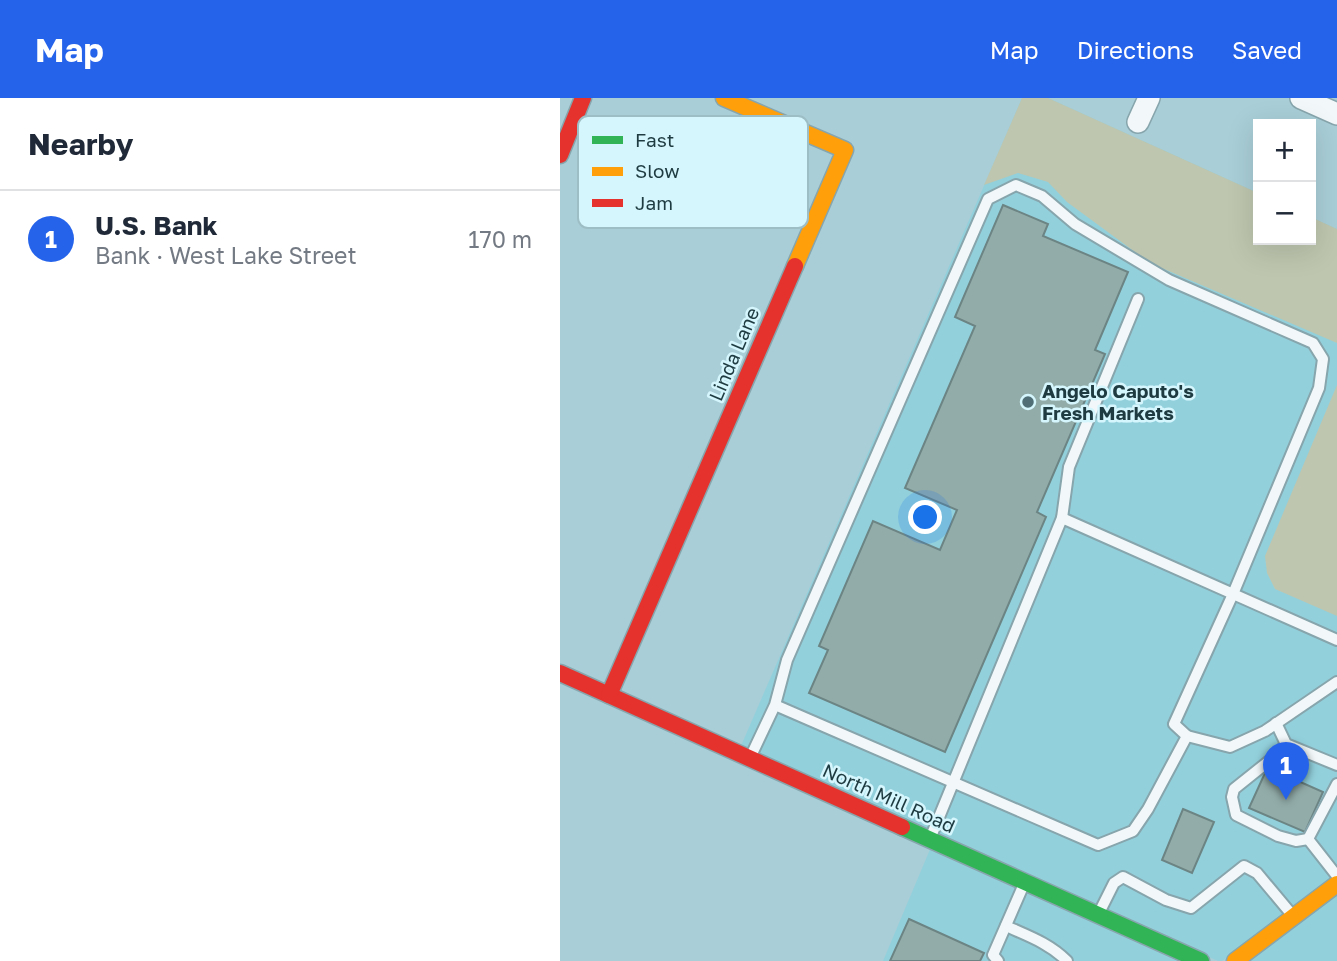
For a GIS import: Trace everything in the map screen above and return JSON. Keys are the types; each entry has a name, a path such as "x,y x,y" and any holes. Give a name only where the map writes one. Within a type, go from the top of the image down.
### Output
{"street":[{"path":"560,155 583,98"},
{"name":"Linda Lane","path":"724,98 766,116"},
{"path":"1138,122 1149,98"},
{"path":"1301,98 1337,114"},
{"name":"Linda Lane","path":"609,695 845,150 808,134"},
{"name":"North Mill Road","path":"560,673 1201,961"},
{"path":"1235,961 1337,884"}],"lane":[{"path":"750,758 775,705 787,660 988,198 1016,185 1042,196 1074,224 1169,280 1313,343 1323,359 1319,388 1233,594 1174,724 1187,736 1230,747 1265,731 1337,682"},
{"path":"930,839 1062,518 1069,467 1138,299"},
{"path":"1062,518 1337,640"},
{"path":"775,705 1098,845 1133,831 1187,736"},
{"path":"1276,723 1286,744 1337,765"},
{"path":"1286,744 1279,754 1234,789 1232,797 1236,815 1278,836 1296,841 1308,839"},
{"path":"1308,839 1337,784"},
{"path":"1308,839 1337,876"},
{"path":"1098,915 1114,883 1123,877 1166,900 1191,908 1244,866 1257,873 1294,917"},
{"path":"994,959 1025,882"},
{"path":"1006,926 1049,945 1067,961"}],"shaded area":[{"path":"1022,98 1048,98 1253,191 1253,245 1316,245 1316,219 1337,229 1337,876 1222,961 1218,961 740,748"},
{"path":"931,847 1187,961 883,961"},
{"path":"1337,894 1337,961 1246,961"}],"green space":[{"path":"1022,98 1048,98 1253,191 1253,245 1316,245 1316,219 1337,229 1337,343 1150,263 1067,202 1048,182 1018,173 984,185"},
{"path":"1337,385 1337,616 1275,589 1267,573 1265,556"}],"building":[{"path":"1003,205 1048,224 1043,236 1128,272 1095,350 1105,354 1037,512 1046,517 945,752 809,693 828,650 819,646 873,521 940,550 957,510 905,488 975,326 955,317"},
{"path":"1270,762 1301,775 1298,781 1323,792 1305,832 1249,808"},
{"path":"1183,809 1214,822 1192,873 1162,860"},
{"path":"909,919 984,953 980,961 890,961"}],"traffic: fast":[{"path":"902,827 1201,961"}],"traffic: slow":[{"path":"724,98 766,116"},
{"path":"795,266 845,150 808,134"},
{"path":"1235,961 1337,884"}],"traffic: jam":[{"path":"560,155 583,98"},
{"path":"609,695 795,266"},
{"path":"560,673 902,827"}],"place":[{"name":"Angelo Caputo's Fresh Markets","path":"1028,402"},
{"name":"U.S. Bank","path":"1286,800"}]}
